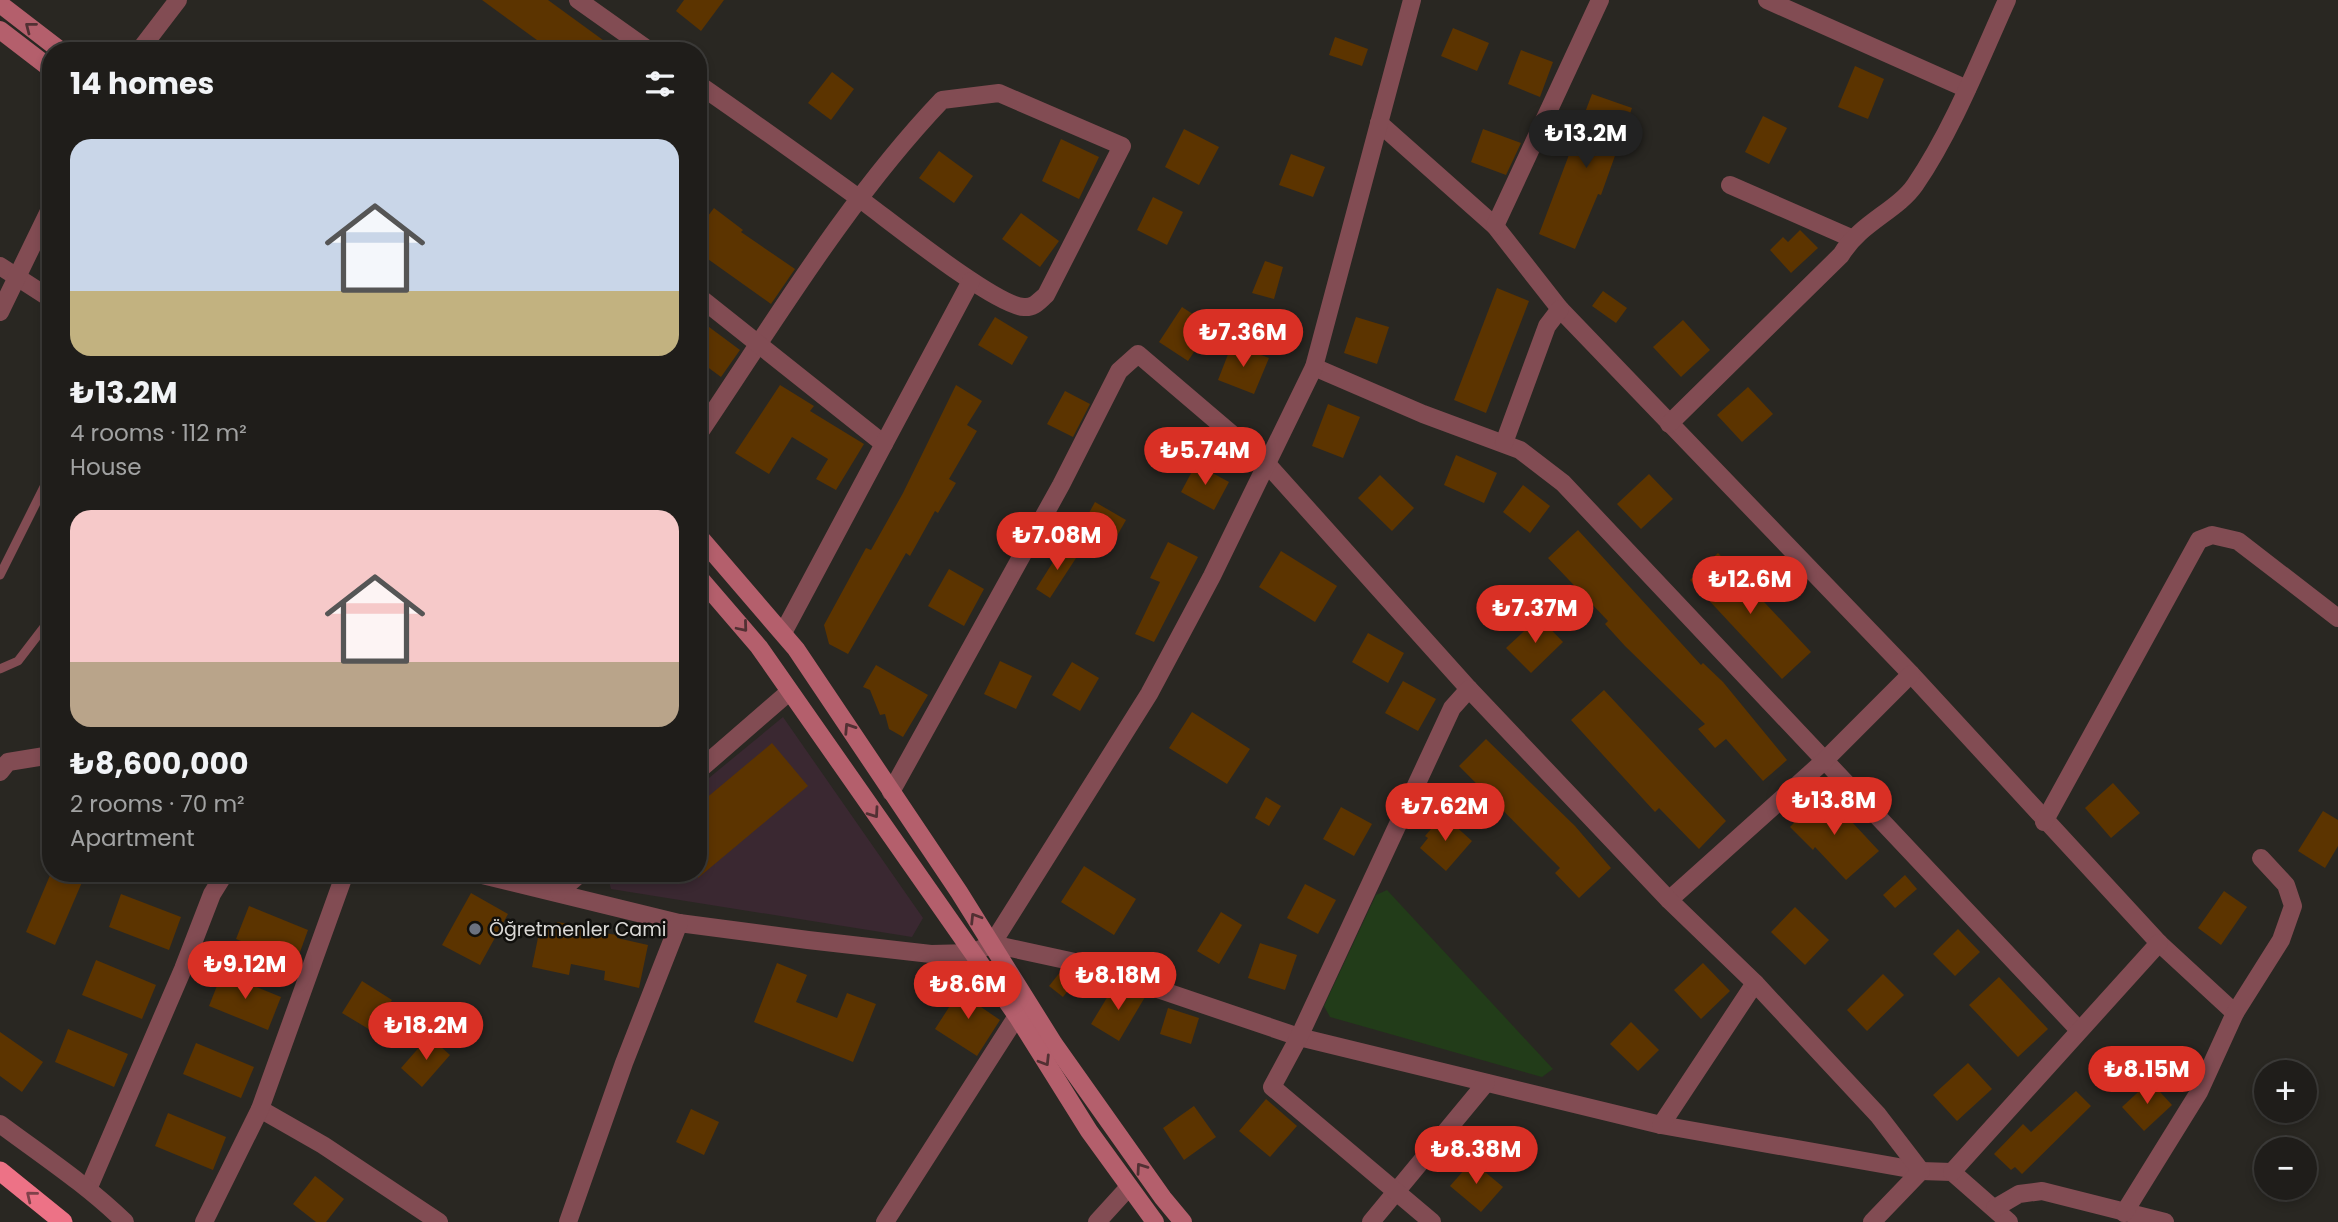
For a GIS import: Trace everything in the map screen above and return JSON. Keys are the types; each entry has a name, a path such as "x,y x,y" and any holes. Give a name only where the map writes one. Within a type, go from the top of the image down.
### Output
{"highway":[{"path":"0,1171 62,1222"}],"main road":[{"path":"0,4 49,42"},
{"path":"0,30 42,62"},
{"path":"707,545 784,631 992,944 1094,1104 1183,1222"},
{"path":"707,586 759,647 1017,1016 1128,1188 1155,1222"}],"street":[{"path":"146,42 178,0"},
{"path":"578,0 637,42"},
{"path":"514,882 679,923 931,954 972,953 992,944 1149,694 1268,465 1314,367 1412,0"},
{"path":"1495,226 1600,0"},
{"path":"1767,0 1967,89"},
{"path":"1669,424 1841,255 1851,238 1914,187 1967,89 2007,0"},
{"path":"707,90 859,198 971,281 1014,305 1034,306 1046,295 1122,146 999,93 942,100 906,137 859,198 707,422"},
{"path":"1379,123 1495,226 1560,309 1911,674 2159,943 2235,1013"},
{"path":"1730,185 1851,238"},
{"path":"0,312 42,225"},
{"path":"0,266 42,293"},
{"path":"784,631 971,281"},
{"path":"707,303 884,444"},
{"path":"1504,443 1548,326 1560,309"},
{"path":"891,792 1061,485 1119,371 1138,354 1268,465 1469,689 1669,900 1755,983 1878,1115 1921,1171"},
{"path":"1314,367 1423,414 1520,450 1563,483 2079,1030"},
{"path":"2044,821 2199,540 2213,535 2238,541 2338,618"},
{"path":"1669,900 1824,761 1911,674"},
{"path":"1432,1222 1272,1087 1299,1037 1452,708 1469,689"},
{"path":"707,763 789,692"},
{"path":"3,764 42,757"},
{"path":"2124,1213 2199,1092 2235,1013 2281,940 2293,906 2286,885 2261,858"},
{"path":"89,1187 183,969 212,894 219,882"},
{"path":"204,1222 260,1109 342,882"},
{"path":"559,892 571,882"},
{"path":"568,1222 624,1063 679,923"},
{"path":"1951,1172 2159,943"},
{"path":"992,944 1084,964 1299,1037 1661,1125 1921,1171 1951,1172 2009,1222"},
{"path":"1661,1125 1755,983"},
{"path":"885,1222 1017,1016"},
{"path":"1371,1222 1486,1083"},
{"path":"260,1109 323,1145 439,1222"},
{"path":"0,1124 62,1172 89,1187 125,1222"},
{"path":"1871,1222 1921,1171"},
{"path":"1097,1222 1128,1188"},
{"path":"1995,1208 2019,1194 2042,1191 2165,1222"}],"lane":[{"path":"0,575 42,492"},
{"path":"0,669 18,661 42,630"}],"shaded area":[{"path":"783,717 923,918 912,937 611,889 609,882 707,882 707,780"}],"green space":[{"path":"1387,890 1553,1069 1542,1077 1330,1017 1324,1006 1376,895"}],"building":[{"path":"482,0 548,0 606,42 540,42"},
{"path":"684,0 724,0 701,31 676,11"},
{"path":"1453,28 1489,43 1477,71 1441,56"},
{"path":"1335,37 1368,49 1362,66 1329,55"},
{"path":"1521,50 1553,62 1540,97 1508,84"},
{"path":"1855,66 1884,79 1868,119 1838,107"},
{"path":"832,72 854,89 831,120 808,103"},
{"path":"1592,94 1632,108 1601,195 1598,194 1575,249 1539,234"},
{"path":"1763,116 1787,128 1769,164 1745,152"},
{"path":"1184,129 1219,147 1199,185 1165,167"},
{"path":"1483,129 1521,143 1506,175 1471,162"},
{"path":"1061,139 1099,157 1079,199 1042,181"},
{"path":"939,151 973,176 954,203 919,178"},
{"path":"1291,154 1325,167 1313,197 1279,185"},
{"path":"1153,197 1183,212 1167,245 1137,230"},
{"path":"714,208 743,230 741,232 795,269 771,304 707,258 707,217"},
{"path":"1021,213 1059,241 1040,267 1002,239"},
{"path":"1800,230 1818,248 1791,273 1770,250 1783,237 1788,242"},
{"path":"1265,261 1283,267 1274,299 1252,293"},
{"path":"1497,288 1529,301 1486,413 1454,400"},
{"path":"1603,291 1627,308 1616,323 1592,306"},
{"path":"1182,307 1211,326 1188,361 1159,342"},
{"path":"995,317 1028,337 1012,365 978,345"},
{"path":"1356,317 1389,327 1377,364 1344,353"},
{"path":"1683,320 1710,350 1681,377 1653,347"},
{"path":"707,325 740,350 721,377 707,367"},
{"path":"1232,344 1269,358 1254,394 1218,380"},
{"path":"780,385 814,406 810,411 864,444 836,490 816,479 828,459 792,437 769,474 735,453"},
{"path":"956,385 982,401 967,425 977,431 949,479 956,483 938,513 935,511 910,556 906,553 848,654 829,644 824,625 866,548 871,550 903,493"},
{"path":"1748,387 1773,414 1742,442 1717,415"},
{"path":"1065,391 1090,404 1073,437 1047,424"},
{"path":"1328,404 1360,417 1343,458 1312,446"},
{"path":"1456,455 1497,473 1484,503 1444,485"},
{"path":"1196,464 1229,482 1214,510 1181,492"},
{"path":"1649,474 1673,499 1641,529 1617,504"},
{"path":"1380,475 1414,508 1392,531 1358,498"},
{"path":"1523,485 1550,506 1530,533 1503,512"},
{"path":"1095,502 1126,520 1109,550 1078,533"},
{"path":"1578,530 1701,665 1703,663 1723,682 1787,760 1763,781 1726,739 1715,748 1698,729 1705,724 1625,646 1605,624 1608,621 1548,558"},
{"path":"1168,542 1198,557 1154,642 1135,634 1160,582 1150,578"},
{"path":"1063,546 1078,555 1050,598 1036,589"},
{"path":"1281,551 1337,586 1315,622 1259,587"},
{"path":"1718,553 1811,652 1782,679 1690,580"},
{"path":"949,569 984,589 964,626 928,606"},
{"path":"1539,617 1563,642 1531,673 1506,648"},
{"path":"1368,633 1404,653 1388,683 1352,662"},
{"path":"1000,661 1032,676 1016,709 984,694"},
{"path":"1072,662 1099,678 1080,711 1052,695"},
{"path":"876,665 928,695 903,737 889,729 885,714 880,715 870,690 863,687"},
{"path":"1403,681 1436,699 1418,731 1385,713"},
{"path":"1604,690 1726,821 1699,849 1659,808 1655,812 1571,720"},
{"path":"1192,712 1250,749 1227,784 1169,748"},
{"path":"1486,739 1575,826 1611,868 1579,898 1555,873 1560,868 1459,766"},
{"path":"772,743 808,786 707,870 707,797"},
{"path":"2113,783 2140,813 2111,838 2085,808"},
{"path":"1824,792 1879,851 1846,880 1815,847 1813,850 1790,827"},
{"path":"1266,797 1281,806 1269,826 1255,818"},
{"path":"1341,807 1372,824 1354,856 1323,839"},
{"path":"2323,811 2338,820 2338,846 2325,868 2298,851"},
{"path":"1443,815 1472,841 1446,871 1420,848 1428,838 1425,836"},
{"path":"1084,866 1136,899 1114,935 1061,902"},
{"path":"1905,875 1917,889 1895,908 1883,895"},
{"path":"47,882 82,882 55,945 26,932"},
{"path":"1305,884 1336,900 1318,934 1287,918"},
{"path":"2224,891 2247,907 2221,945 2198,928"},
{"name":"Öğretmenler Cami","path":"471,893 508,914 480,965 442,945"},
{"path":"121,894 181,917 169,950 109,927"},
{"path":"249,906 308,930 296,963 236,939"},
{"path":"1795,907 1829,940 1805,965 1771,932"},
{"path":"1221,912 1242,925 1219,964 1197,951"},
{"path":"557,922 605,929 604,933 617,935 617,938 648,945 639,988 604,980 605,971 571,964 569,975 532,967 541,923 556,926"},
{"path":"1958,929 1980,952 1955,976 1933,954"},
{"path":"1260,943 1297,955 1285,990 1248,978"},
{"path":"96,960 156,985 142,1019 82,995"},
{"path":"777,963 807,975 796,1002 837,1018 847,993 876,1004 853,1062 754,1022"},
{"path":"1703,963 1730,991 1701,1019 1674,990"},
{"path":"1061,971 1076,980 1063,997 1049,986"},
{"path":"222,973 281,997 268,1030 209,1006"},
{"path":"1883,974 1904,995 1867,1031 1847,1010"},
{"path":"1999,977 2048,1029 2018,1057 1969,1005"},
{"path":"362,981 392,1000 372,1031 342,1013"},
{"path":"964,984 986,999 981,1007 1000,1020 977,1056 935,1029"},
{"path":"1114,986 1145,997 1119,1041 1091,1024"},
{"path":"1168,1008 1199,1018 1191,1044 1160,1034"},
{"path":"1631,1022 1659,1050 1638,1071 1610,1044"},
{"path":"68,1029 128,1054 114,1087 55,1062"},
{"path":"0,1032 43,1062 22,1092 0,1076"},
{"path":"429,1036 450,1055 422,1087 401,1068"},
{"path":"196,1043 254,1067 241,1098 183,1074"},
{"path":"1968,1063 1992,1089 1957,1121 1933,1095"},
{"path":"2150,1081 2172,1105 2144,1131 2122,1107"},
{"path":"2076,1091 2091,1106 2022,1174 2015,1167 2011,1170 1994,1154 2023,1124 2031,1132"},
{"path":"1266,1099 1297,1126 1270,1157 1239,1131"},
{"path":"1194,1106 1216,1137 1184,1160 1163,1128"},
{"path":"691,1109 719,1122 704,1155 676,1142"},
{"path":"168,1113 226,1137 213,1170 155,1146"},
{"path":"1472,1161 1503,1187 1481,1212 1450,1186"},
{"path":"315,1176 344,1199 326,1222 316,1222 293,1204"}],"place":[{"name":"Öğretmenler Cami","path":"475,929"}]}
